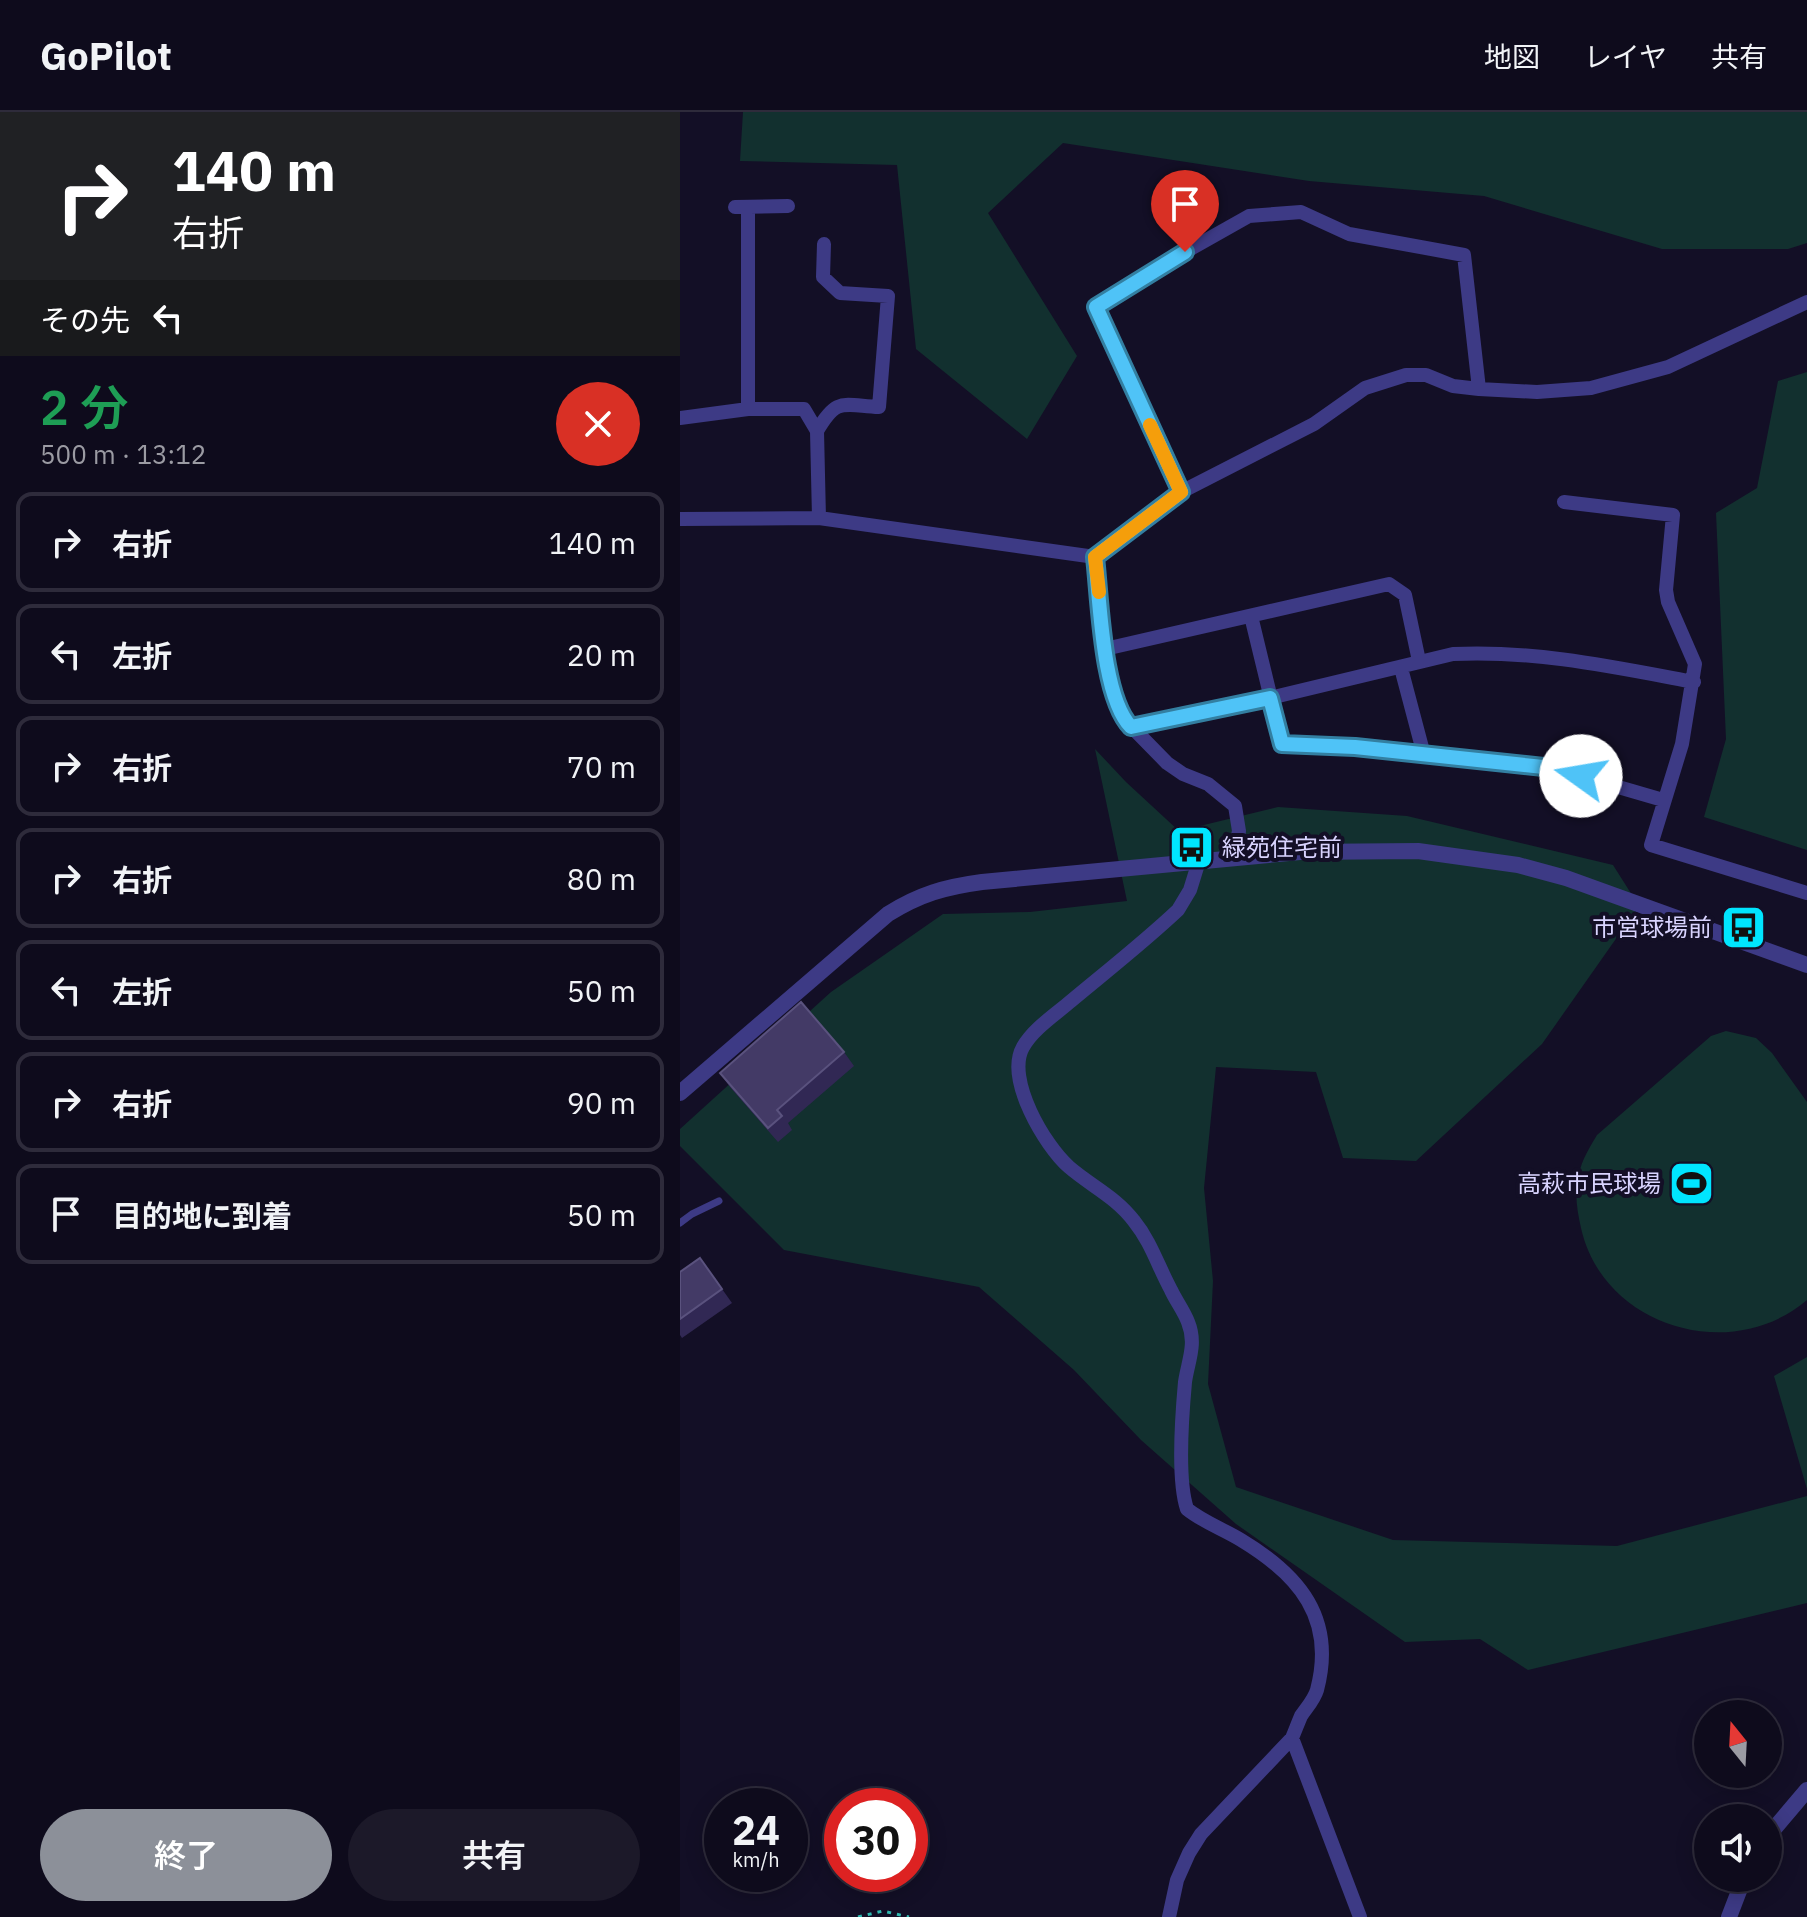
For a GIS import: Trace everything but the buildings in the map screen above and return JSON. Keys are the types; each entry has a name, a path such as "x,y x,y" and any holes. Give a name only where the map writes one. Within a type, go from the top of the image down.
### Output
{"street":[{"path":"748,409 742,207 788,206"},
{"path":"1181,492 1096,307 1249,216 1301,212 1349,234 1464,255 1479,389"},
{"path":"817,431 830,409 840,404 879,407 888,296 840,293 823,277 824,244"},
{"path":"680,519 819,518 1095,557 1181,492 1314,424 1365,388 1406,375 1426,375 1453,386 1479,389 1537,392 1591,388 1668,367 1807,302"},
{"path":"680,418 748,409 804,409 817,431 819,518"},
{"path":"1564,502 1673,515 1666,590 1668,602 1695,664 1694,682 1682,744 1651,845 1807,893"},
{"path":"1095,557 1105,649 1115,700 1122,717 1167,763 1183,774 1208,784 1235,806 1239,831 1233,859"},
{"path":"1105,649 1389,584 1405,595 1419,661"},
{"path":"1251,616 1282,744 1355,747 1553,768 1663,800"},
{"path":"1131,727 1270,698 1453,654 1559,657 1694,682"},
{"path":"1401,668 1424,755"},
{"path":"680,1093 888,914 915,897 948,886 982,882 1300,852 1418,851 1518,865 1566,878 1807,965"},
{"path":"1169,1917 1177,1880 1201,1834 1292,1738 1317,1689 1322,1655 1321,1635 1316,1613 1309,1601 1277,1564 1187,1509 1182,1474 1183,1419 1186,1378 1193,1345 1187,1320 1151,1244 1112,1197 1060,1158 1036,1121 1021,1084 1019,1061 1022,1048 1054,1015 1178,910 1190,890 1199,861"},
{"path":"1292,1738 1360,1917"},
{"path":"1782,1819 1807,1790"},
{"path":"1729,1917 1739,1892"}],"lane":[{"path":"680,1223 719,1201"}],"path":[{"path":"858,1917 883,1911 909,1917"}],"green space":[{"path":"743,112 1807,112 1807,243 1788,249 1662,249 1484,196 1309,181 1063,143 988,213 1077,356 1027,439 916,349 897,165 740,161"},
{"path":"1807,372 1807,850 1704,817 1726,739 1716,513 1757,488 1778,381"},
{"path":"1095,749 1179,831 1278,807 1407,816 1613,865 1639,906 1542,1044 1416,1161 1343,1158 1316,1072 1216,1067 1204,1188 1213,1281 1208,1384 1236,1487 1393,1540 1617,1546 1807,1496 1807,1603 1528,1670 1480,1639 1405,1642 1236,1524 1141,1440 1074,1370 979,1287 784,1250 680,1146 680,1129 831,992 943,914 1030,912 1127,901"},
{"name":"高萩市民球場","path":"1726,1031 1756,1038 1772,1053 1807,1102 1807,1300 1776,1320 1743,1330 1708,1332 1674,1326 1642,1311 1615,1290 1594,1262 1581,1228 1577,1188 1582,1163 1597,1135 1711,1036"},
{"path":"1807,1357 1807,1489 1774,1376"}],"slow traffic":[{"path":"1099,592 1095,557 1181,492 1150,425"}],"place":[{"name":"緑苑住宅前","path":"1191,848"},
{"name":"市営球場前","path":"1743,928"},
{"name":"高萩市民球場","path":"1692,1184"}],"route":[{"path":"1185,252 1096,307 1181,492 1095,557 1105,649 1115,700 1122,717 1131,727 1270,698 1282,744 1355,747 1553,768 1581,776"}]}
